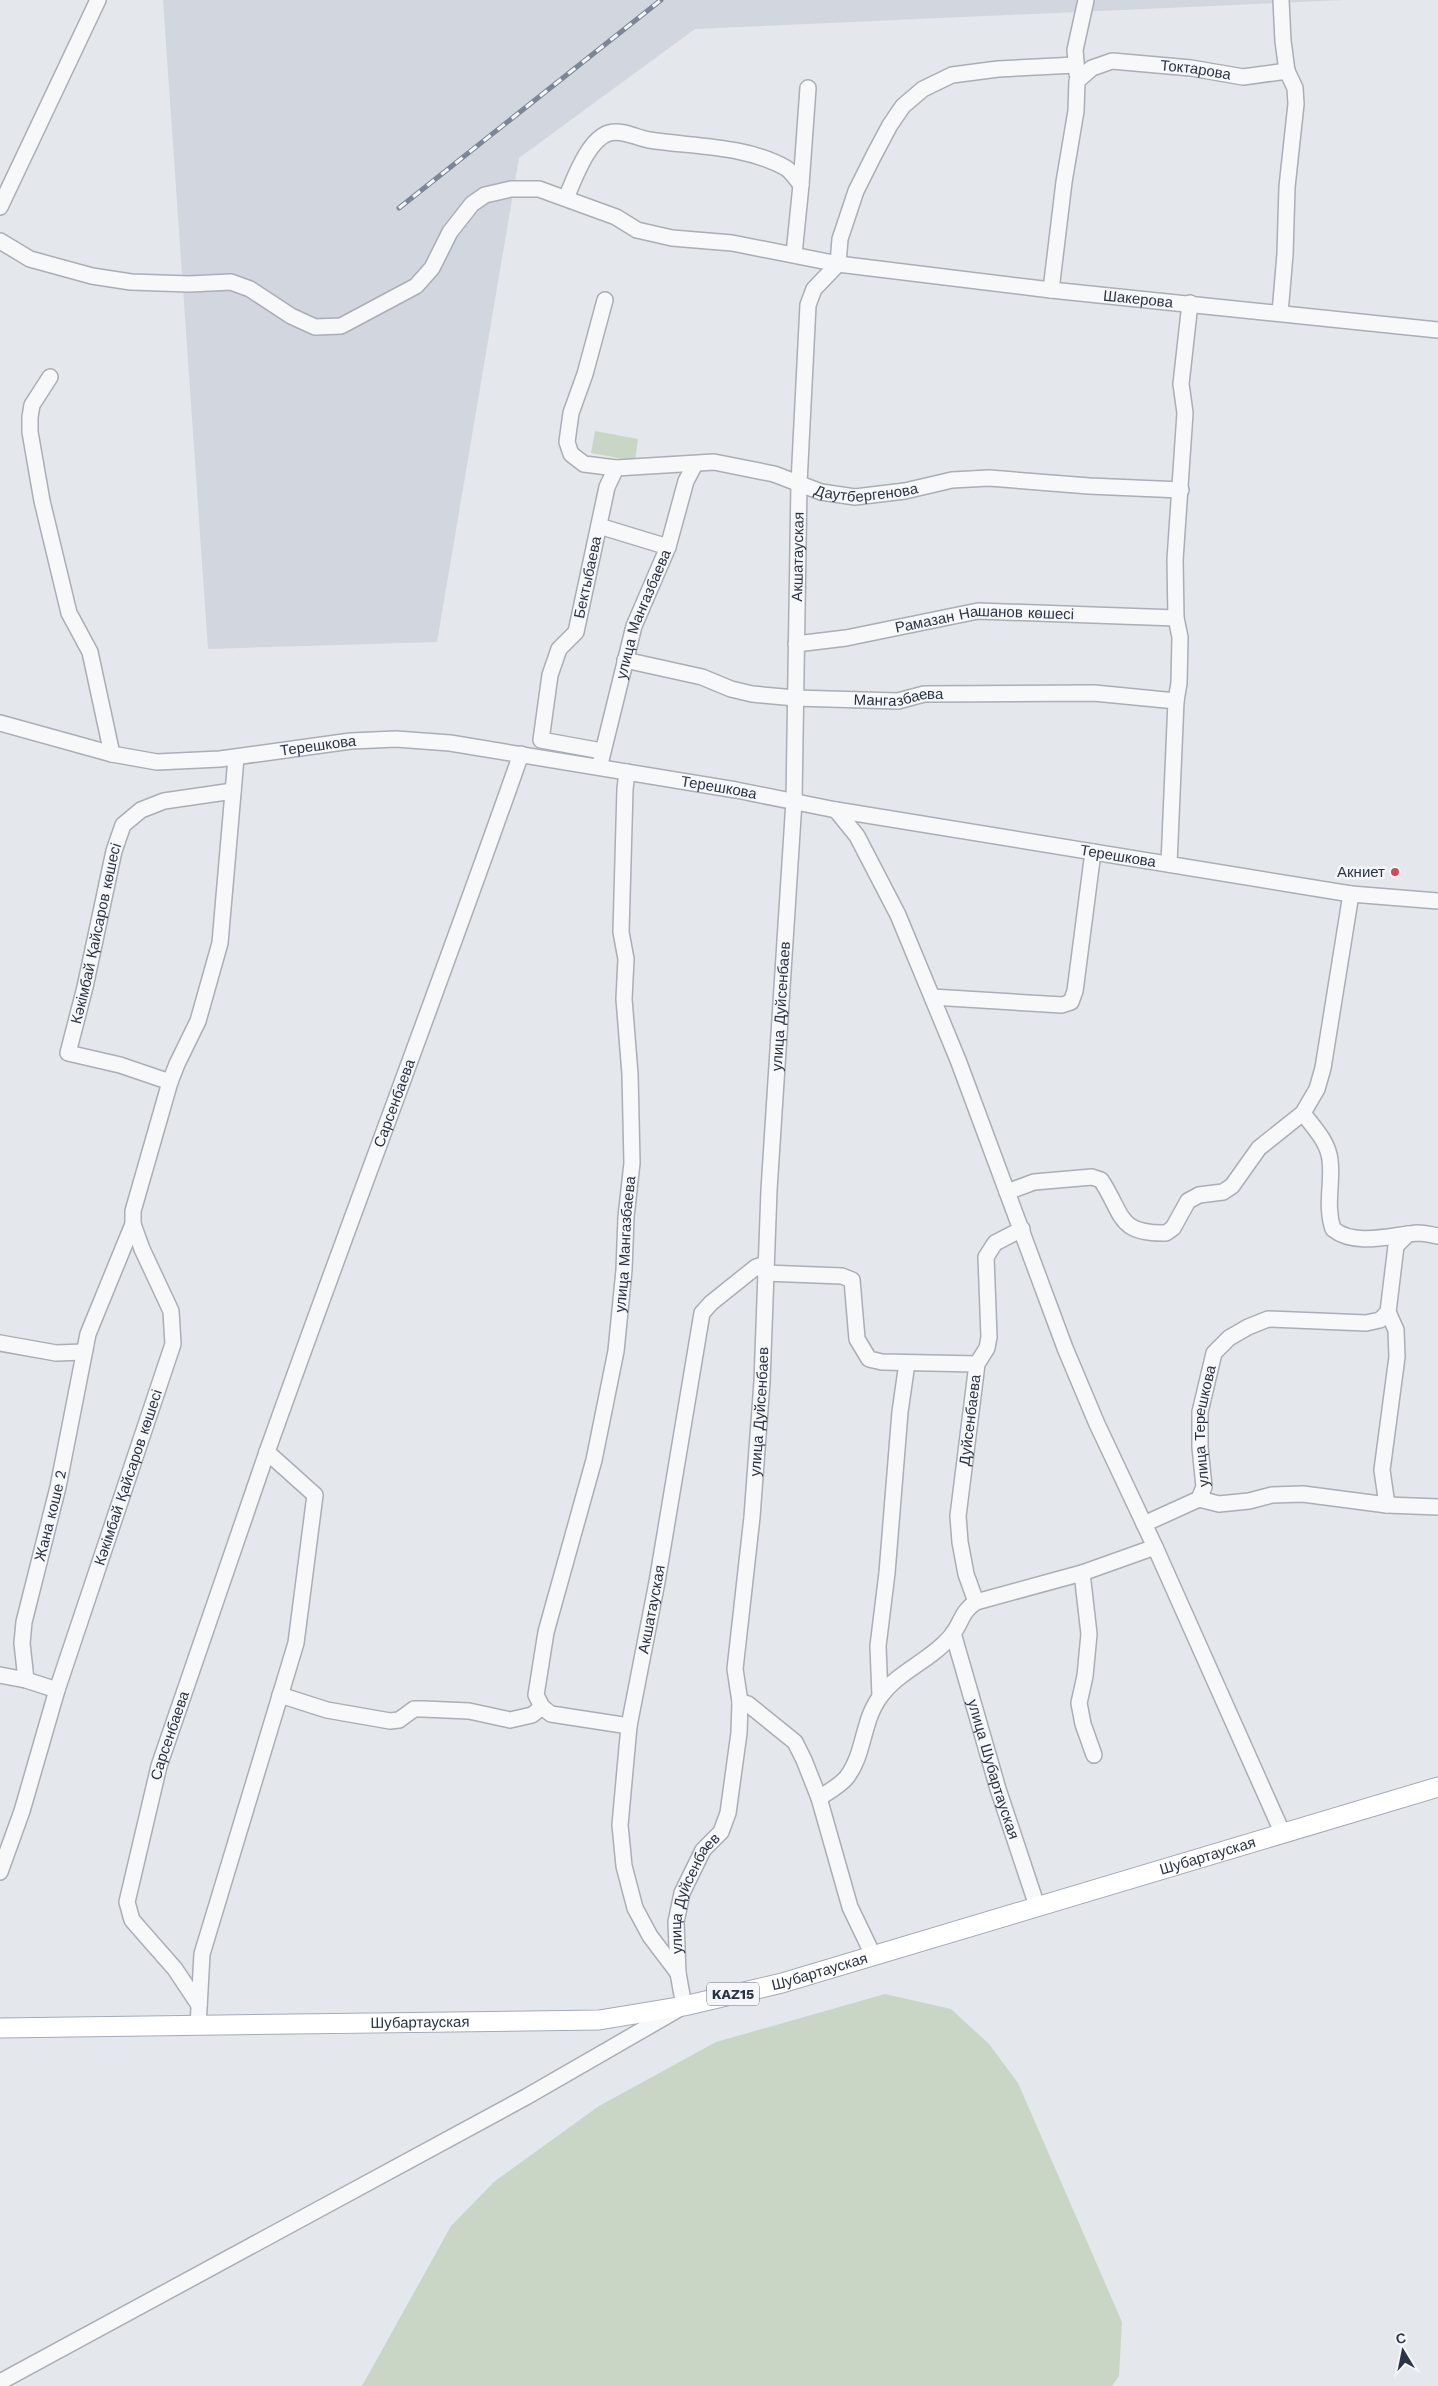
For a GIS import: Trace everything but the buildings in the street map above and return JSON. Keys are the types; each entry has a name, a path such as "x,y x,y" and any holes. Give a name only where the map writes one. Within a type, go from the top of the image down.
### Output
{"main road":[{"name":"Шубартауская","path":"0,2028 598,2020 684,2006 782,1983 873,1954 1438,1787"}],"street":[{"path":"0,207 98,0"},
{"path":"1051,290 1064,182 1076,111 1075,50 1086,0"},
{"path":"1280,314 1285,254 1286,187 1296,104 1296,88 1287,71 1282,41 1281,0"},
{"name":"Токтарова","path":"1077,81 1092,68 1112,61 1191,68 1243,77 1287,71"},
{"path":"838,264 840,239 865,173 890,125 903,106 922,88 952,75 1076,65"},
{"path":"794,254 802,185 808,88"},
{"path":"566,198 588,151 599,138 608,133 619,132 648,140 727,149 765,159 788,169 802,185"},
{"name":"Шакерова","path":"0,241 30,258 92,276 131,282 189,284 231,282 250,289 291,316 315,327 341,326 416,286 432,268 450,232 472,204 485,195 511,189 539,189 616,217 637,230 672,238 732,243 838,264 1051,290 1438,330"},
{"name":"Акшатауская","path":"794,800 794,698 799,483 808,305 814,289 838,264"},
{"name":"Даутбергенова","path":"604,300 585,374 571,413 567,442 570,454 584,464 616,468 714,462 774,474 821,492 855,497 905,491 952,480 989,478 1090,486 1181,490"},
{"path":"1169,864 1180,637 1176,618 1175,560 1186,412 1181,384 1190,303"},
{"path":"50,377 32,405 30,417 40,491 69,613 90,652 112,754"},
{"name":"улица Мангазбаева","path":"600,767 602,751 634,626 668,547 686,481 695,464"},
{"name":"Бектыбаева","path":"602,751 541,740 550,675 559,650 576,632 608,487 616,468"},
{"path":"599,526 668,547"},
{"name":"Рамазан Нашанов көшесі","path":"796,644 846,638 978,611 1176,618"},
{"name":"Мангазбаева","path":"625,660 702,678 731,689 752,694 794,698 898,701 924,694 1094,693 1176,701"},
{"name":"Терешкова","path":"0,723 112,754 158,762 236,758 351,741 396,739 450,743 794,800 836,810 1351,894 1438,901"},
{"name":"Сарсенбаева","path":"199,2005 175,1969 132,1920 127,1902 160,1766 267,1452 472,894 521,754"},
{"path":"133,1224 134,1212 170,1082 176,1064 198,1021 215,966 220,943 236,758"},
{"name":"улица Мангазбаева","path":"542,1707 536,1695 546,1632 594,1460 616,1351 624,1270 626,1217 632,1162 630,1074 624,999 626,959 621,932 624,789 627,772"},
{"name":"Кәкімбай Қайсаров көшесі","path":"170,1082 120,1066 68,1053 85,987 114,851 123,826 141,810 164,801 233,792"},
{"name":"улица Дуйсенбаев","path":"684,2006 678,1973 676,1922 682,1893 703,1850 721,1832 728,1813 738,1742 740,1702 735,1669 752,1517 762,1382 765,1269 794,800"},
{"path":"836,810 857,836 880,876 932,997 1069,1356 1097,1424 1155,1547 1283,1834"},
{"path":"932,997 1062,1005 1071,1002 1075,991 1093,852"},
{"path":"1007,1192 1034,1182 1092,1177 1101,1180 1126,1224 1136,1231 1166,1233 1173,1228 1188,1200 1223,1192 1232,1186 1259,1148 1303,1113 1318,1089 1351,894"},
{"path":"1303,1113 1325,1142 1330,1160 1328,1205 1333,1229 1342,1236 1356,1238 1420,1233 1438,1236"},
{"name":"Кәкімбай Қайсаров көшесі","path":"0,1872 22,1811 57,1690 173,1344 171,1311 142,1249 133,1224"},
{"name":"Жана коше 2","path":"26,1680 22,1642 24,1622 58,1487 88,1334 133,1224"},
{"name":"Дуйсенбаева","path":"976,1602 966,1574 960,1542 958,1516 977,1364 987,1348 989,1336 986,1258 995,1243 1022,1229"},
{"path":"1387,1505 1382,1470 1398,1357 1396,1330 1388,1312 1396,1246 1408,1234"},
{"name":"Акшатауская","path":"678,1973 650,1936 635,1908 624,1866 620,1825 629,1726 657,1582 702,1313 711,1303 756,1267 765,1269"},
{"path":"765,1269 842,1276 852,1280 857,1339 868,1359 882,1362 977,1364"},
{"name":"улица Терешкова","path":"1144,1524 1199,1499 1204,1487 1200,1447 1200,1412 1214,1353 1229,1338 1248,1326 1268,1319 1366,1323 1380,1320 1388,1312"},
{"path":"0,1343 56,1353 84,1352"},
{"path":"880,1696 878,1646 906,1363"},
{"path":"198,2026 202,1954 296,1644 315,1495 267,1452"},
{"path":"1199,1499 1219,1504 1249,1501 1272,1495 1304,1494 1387,1505 1438,1507"},
{"path":"820,1798 846,1778 861,1749 868,1719 880,1696 896,1680 939,1649 953,1633 965,1610 976,1602 1082,1573 1155,1547"},
{"path":"1082,1573 1089,1634 1085,1676 1079,1703 1083,1724 1094,1755"},
{"name":"улица Шубартауская","path":"953,1633 998,1789 1037,1906"},
{"path":"0,1675 26,1680 57,1690"},
{"path":"280,1695 327,1710 390,1721 399,1720 414,1709 469,1711 510,1720 532,1715 542,1707 551,1714 629,1726"},
{"path":"740,1702 748,1704 795,1742 820,1798 850,1907 873,1954"},
{"path":"0,2382 517,2101 684,2006"}],"shaded area":[{"path":"163,0 1344,0 695,29 519,158 437,642 208,649"}],"green space":[{"path":"595,431 638,439 635,461 591,453"},
{"path":"885,1994 951,2009 989,2044 1018,2083 1122,2322 1119,2376 1112,2386 362,2386 451,2226 495,2181 599,2106 716,2042"}],"railway":[{"path":"399,208 661,0"}],"place":[{"name":"Акниет","path":"1395,872"}]}
